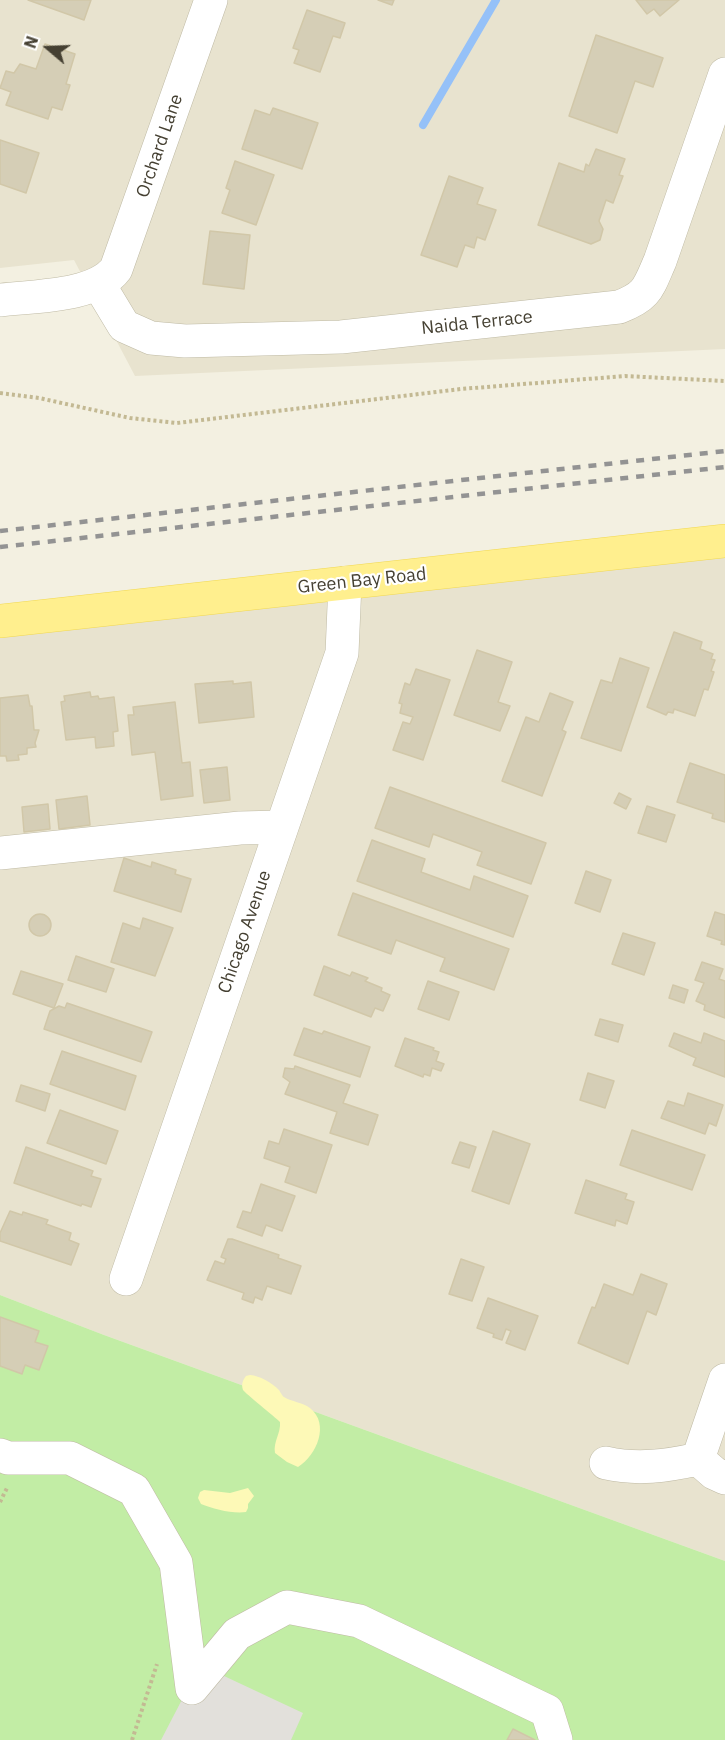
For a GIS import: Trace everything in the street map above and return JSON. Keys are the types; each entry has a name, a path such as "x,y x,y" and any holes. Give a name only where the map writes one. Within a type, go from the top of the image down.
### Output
{"main road":[{"name":"Green Bay Road","path":"0,621 725,541"}],"street":[{"name":"Orchard Lane","path":"98,284 110,277 116,269 211,0"},
{"name":"Naida Terrace","path":"98,284 124,326 151,338 185,341 341,337 619,307 636,301 646,291 660,261 725,74"},
{"path":"0,300 65,293 98,284"},
{"name":"Chicago Avenue","path":"126,1278 280,827 307,759 342,654 345,583"},
{"path":"0,853 240,828 280,827"},
{"path":"698,1459 725,1380"},
{"path":"0,1455 8,1458 70,1458 134,1490 176,1563 192,1688 237,1634 287,1607 359,1621 547,1712 556,1740"},
{"path":"606,1463 642,1468 698,1459"},
{"path":"698,1459 714,1473 725,1478"}],"path":[{"path":"0,393 39,398 130,418 177,423 461,389 625,376 725,381"},
{"path":"132,1740 158,1662"}],"shaded area":[{"path":"0,0 725,0 725,349 135,376 74,260 0,268"},
{"path":"725,530 725,1561 0,1295 0,620"},
{"path":"214,1638 224,1676 303,1713 291,1740 161,1740"}],"green space":[{"path":"0,1295 725,1561 725,1740 0,1740"}],"sand":[{"path":"250,1375 269,1382 279,1390 283,1397 307,1406 316,1415 319,1422 319,1439 311,1455 298,1467 275,1453 280,1422 243,1390 243,1381 246,1376"},
{"path":"248,1488 254,1496 246,1512 229,1512 211,1508 201,1504 198,1498 200,1492 204,1490 230,1493"}],"building":[{"path":"28,0 91,0 84,20"},
{"path":"378,0 394,0 392,5"},
{"path":"636,0 679,0 660,16 654,9 647,14"},
{"path":"307,10 345,23 340,38 333,36 320,72 294,63 299,50 293,48"},
{"path":"596,35 663,58 653,87 635,81 617,133 569,116"},
{"path":"45,44 75,54 66,84 70,85 62,110 52,107 48,119 6,105 11,92 0,88 6,71 14,73 20,64 36,69"},
{"path":"273,108 318,123 302,169 242,149 255,110 270,115"},
{"path":"0,140 39,153 26,193 0,184"},
{"path":"596,149 625,159 619,175 623,176 613,203 606,200 599,221 603,229 600,240 591,244 538,225 559,163 584,172 586,164 589,166"},
{"path":"235,161 274,175 256,225 222,213 230,190 226,188"},
{"path":"449,176 483,188 477,204 496,210 485,240 477,237 474,248 465,245 457,267 421,255"},
{"path":"210,231 250,235 244,289 203,284"},
{"path":"674,632 702,642 700,649 713,654 711,659 715,660 708,690 704,689 695,716 674,709 673,713 668,712 666,715 647,707"},
{"path":"477,650 512,662 498,702 510,706 500,731 454,715"},
{"path":"620,658 649,668 621,751 581,738 601,680 612,683"},
{"path":"416,669 450,680 423,760 393,750 403,722 410,724 413,717 400,713 402,704 399,703 405,683 410,685"},
{"path":"233,681 233,684 251,682 254,717 199,723 195,684"},
{"path":"90,692 91,697 98,696 99,699 114,697 118,731 113,732 114,746 96,748 95,737 66,740 61,702 65,701 64,696"},
{"path":"550,693 573,702 562,730 566,732 542,796 502,781 526,717 539,722"},
{"path":"28,695 30,706 32,706 34,730 39,730 36,747 27,748 27,754 18,755 19,760 7,761 6,756 0,756 0,698"},
{"path":"175,702 182,763 190,762 193,796 161,800 155,752 132,755 128,715 134,715 133,707"},
{"path":"690,763 725,775 725,822 712,818 713,814 677,802"},
{"path":"227,767 230,800 204,803 200,770"},
{"path":"390,787 546,843 531,884 477,865 482,852 433,834 429,847 375,828"},
{"path":"619,793 631,799 626,809 614,803"},
{"path":"87,796 90,825 59,829 56,800"},
{"path":"48,804 50,829 24,832 22,807"},
{"path":"647,806 675,815 666,842 638,833"},
{"path":"372,840 425,859 421,872 470,890 474,876 528,896 513,937 357,881"},
{"path":"124,858 151,867 152,862 176,870 175,874 191,879 181,912 114,891"},
{"path":"586,871 611,880 600,912 575,903"},
{"path":"353,893 509,949 494,990 440,971 445,958 396,940 391,954 338,935"},
{"path":"715,912 725,915 725,945 721,944 722,941 707,936"},
{"path":"40,914 48,917 51,925 48,933 40,936 32,933 29,925 32,917"},
{"path":"143,918 173,928 155,976 111,962 123,923 140,929"},
{"path":"623,933 655,943 644,975 612,964"},
{"path":"76,956 114,969 106,992 68,980"},
{"path":"702,962 723,969 719,979 725,981 725,1018 704,1010 705,1005 696,1001 704,983 695,980"},
{"path":"324,966 350,976 352,972 368,978 365,981 382,988 381,991 390,995 383,1011 375,1008 371,1017 314,995"},
{"path":"21,971 63,984 54,1008 13,994"},
{"path":"428,981 459,992 449,1020 418,1009"},
{"path":"673,985 688,990 684,1003 669,998"},
{"path":"67,1003 152,1032 141,1062 44,1029 50,1011 59,1006 65,1008"},
{"path":"600,1019 623,1025 618,1042 595,1035"},
{"path":"304,1028 322,1034 324,1031 370,1047 360,1077 294,1055"},
{"path":"674,1033 701,1043 704,1033 725,1041 725,1077 693,1065 696,1058 669,1046"},
{"path":"405,1038 439,1052 436,1061 444,1064 441,1071 432,1068 430,1076 424,1074 423,1077 395,1066"},
{"path":"62,1051 136,1076 125,1110 50,1084"},
{"path":"295,1066 350,1085 343,1103 378,1115 368,1145 330,1133 337,1112 285,1094 290,1082 283,1077 285,1068 294,1069"},
{"path":"588,1073 614,1081 605,1108 580,1100"},
{"path":"21,1085 50,1094 45,1111 16,1101"},
{"path":"688,1093 723,1105 716,1126 709,1123 705,1134 661,1118 668,1101 684,1106"},
{"path":"60,1110 118,1131 106,1164 47,1143"},
{"path":"284,1129 332,1145 316,1193 285,1182 290,1167 264,1158 269,1141 279,1144"},
{"path":"632,1130 705,1155 692,1190 620,1165"},
{"path":"493,1131 530,1144 509,1204 472,1191"},
{"path":"460,1142 476,1147 469,1168 452,1163"},
{"path":"26,1147 93,1171 91,1176 101,1179 91,1207 82,1204 81,1206 14,1183"},
{"path":"586,1180 627,1194 625,1199 634,1202 627,1224 616,1220 615,1226 575,1213"},
{"path":"261,1184 295,1196 282,1231 266,1225 262,1236 237,1227 243,1211 251,1213"},
{"path":"10,1211 22,1215 23,1212 48,1220 46,1224 71,1233 69,1240 79,1244 71,1265 0,1241 0,1233"},
{"path":"228,1239 279,1255 278,1258 301,1266 291,1294 267,1286 262,1300 255,1297 253,1303 242,1299 244,1293 207,1280 215,1261 224,1264 226,1259 221,1257"},
{"path":"461,1259 484,1267 472,1301 449,1294"},
{"path":"641,1274 667,1284 656,1315 647,1311 628,1364 578,1343 604,1284 633,1295"},
{"path":"488,1298 538,1316 525,1350 506,1343 511,1331 506,1329 502,1340 493,1337 494,1334 477,1328"},
{"path":"0,1317 39,1331 35,1342 48,1346 39,1370 25,1365 22,1374 0,1366"},
{"path":"513,1729 535,1740 507,1740"}],"waterway":[{"path":"423,125 496,0"}],"railway":[{"path":"0,531 725,451"},
{"path":"0,547 725,467"}]}
